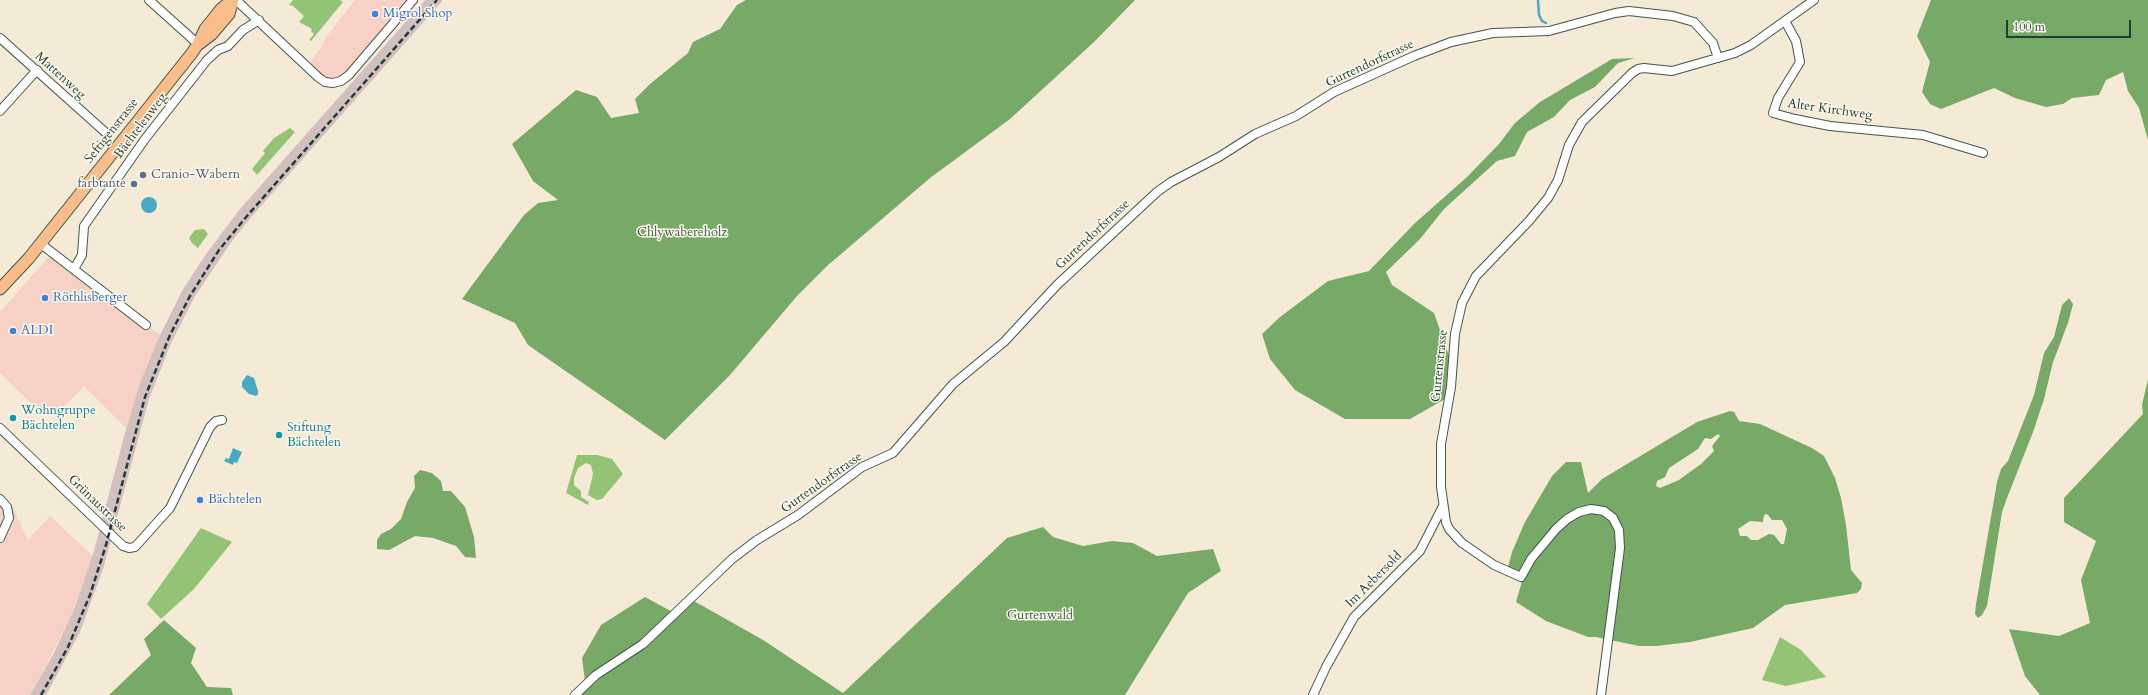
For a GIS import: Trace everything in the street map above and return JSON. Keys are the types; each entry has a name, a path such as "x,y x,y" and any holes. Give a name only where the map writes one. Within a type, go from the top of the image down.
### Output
{"main road":[{"name":"Seftigenstrasse","path":"0,289 41,244 198,44 205,29 221,9 234,0"}],"street":[{"path":"148,0 198,44"},
{"name":"Seftigenstrasse","path":"234,0 259,20 318,77 325,82 332,83 341,81 349,75 413,0"},
{"name":"Gurtenstrasse","path":"1601,695 1620,548 1619,530 1613,518 1604,511 1591,509 1579,512 1567,519 1556,529 1531,559 1521,577 1494,565 1455,536 1446,522 1443,506 1440,460 1441,444 1452,387 1458,316 1471,283 1548,198 1558,180 1571,139 1582,122 1632,73 1638,69 1644,68 1672,71 1718,58 1751,45 1814,0"},
{"name":"Gurtendorfstrasse","path":"575,695 596,675 643,644 732,559 757,540 798,515 862,467 894,453 953,384 1004,342 1057,286 1157,192 1171,182 1219,157 1255,134 1296,116 1334,92 1414,56 1451,42 1494,33 1548,31 1614,13 1629,11 1673,16 1694,22 1713,43 1718,58"},
{"name":"Bächtelenweg","path":"74,269 82,255 84,226 145,139 207,60 218,50 228,46 243,30 259,20"},
{"name":"Alter Kirchweg","path":"1786,21 1796,41 1800,62 1778,98 1773,113 1830,126 1923,135 1983,153"},
{"name":"Mattenweg","path":"0,38 104,132"},
{"path":"0,111 37,70"},
{"path":"41,244 146,325"},
{"name":"Grünaustrasse","path":"0,428 122,546 129,548 135,547 170,508 210,427 216,421 222,420"},
{"path":"0,499 7,507 9,518 0,538"},
{"name":"Im Aebersold","path":"1313,695 1329,661 1354,617 1420,551 1443,506"}],"shaded area":[{"path":"355,0 408,0 346,74 336,79 326,78 310,66 311,61 322,46 326,37"},
{"path":"425,0 443,0 253,215 232,241 195,296 171,343 149,399 103,569 80,632 46,695 30,695 55,651 75,607 94,551 125,433 140,383 160,335 182,291 206,254 240,209"},
{"path":"52,253 160,335 126,428 84,386 58,413 39,411 0,373 0,312"},
{"path":"0,492 13,508 28,540 50,516 93,556 68,624 30,695 0,695"}],"green space":[{"path":"293,0 340,0 343,2 311,41 309,40 314,34 311,31 312,29 299,22 304,16 293,6 289,5"},
{"name":"Chlywabereholz","path":"746,0 1135,0 1094,42 1010,119 930,178 827,266 797,296 730,375 665,440 528,345 515,323 462,299 524,215 538,203 558,200 533,181 512,144 576,90 597,97 611,118 639,113 635,99 650,84 688,53 693,42 720,29 737,5"},
{"path":"1931,0 2148,0 2148,140 2139,108 2128,91 2123,72 2106,80 2099,95 2072,98 2063,104 2046,107 2015,98 1994,88 1941,109 1930,104 1922,92 1930,62 1917,36"},
{"path":"1635,58 1618,63 1595,87 1570,100 1554,117 1527,132 1515,156 1497,161 1444,209 1420,239 1386,272 1392,285 1434,313 1449,356 1445,399 1410,419 1345,419 1295,390 1270,359 1262,334 1280,317 1328,281 1369,271 1414,224 1467,177 1499,144 1515,123 1540,102 1612,59"},
{"path":"290,128 295,132 257,175 252,169 265,153 263,151 274,138"},
{"path":"204,229 208,234 198,248 189,238 195,230"},
{"path":"2069,298 2073,304 2068,323 2053,362 2044,399 2033,432 2002,512 1987,606 1982,615 1978,618 1975,614 1976,604 1997,482 2001,469 2008,461 2034,395 2044,353 2054,337 2062,305"},
{"path":"2148,379 2148,695 2040,695 2025,676 2009,629 2059,636 2090,623 2081,580 2096,541 2064,522 2064,498 2143,414 2142,405"},
{"path":"1730,411 1734,412 1739,421 1760,424 1812,448 1824,456 1835,478 1841,498 1846,525 1851,570 1862,583 1861,589 1857,593 1785,605 1753,628 1690,642 1656,646 1639,646 1596,637 1588,637 1546,621 1516,602 1523,578 1507,571 1512,552 1525,522 1552,476 1566,462 1581,462 1588,493 1602,479 1697,422","holes":["1718,434 1720,436 1712,446 1714,451 1701,464 1679,480 1660,488 1656,486 1657,481 1665,477 1669,468 1698,449 1705,438 1711,439","1767,514 1772,520 1782,520 1787,529 1784,544 1781,544 1774,535 1769,534 1758,540 1751,540 1747,536 1740,536 1738,529 1750,521 1763,522 1764,515"]},
{"path":"577,455 597,455 612,459 623,474 602,499 597,500 588,495 593,474 591,465 586,463 578,468 574,478 574,485 581,491 581,497 589,502 588,505 566,493"},
{"path":"420,470 432,473 441,481 443,491 451,491 465,507 474,537 476,558 465,557 456,546 433,538 415,536 389,550 377,549 377,540 381,534 391,529 401,519 407,502 415,488 414,476"},
{"name":"Gurtenwald","path":"1043,527 1053,537 1083,546 1112,541 1133,543 1157,556 1213,549 1221,571 1188,593 1125,695 580,695 586,689 582,658 601,625 645,597 678,615 694,601 763,640 843,693 1007,538"},
{"path":"201,528 232,542 194,589 161,619 147,604"},
{"path":"164,620 196,648 191,663 207,687 231,688 233,695 109,695 151,655 144,639"},
{"path":"1780,637 1801,650 1826,677 1786,686 1762,680"}],"water":[{"path":"149,197 156,202 157,205 152,212 149,213 142,208 141,205 146,198"},
{"path":"247,375 254,378 258,391 256,396 249,394 242,387 242,382"},
{"path":"233,448 242,452 237,463 234,462 233,465 224,461 226,458 229,459"}],"waterway":[{"path":"1538,0 1539,15 1542,21 1546,23"}],"railway":[{"path":"41,695 68,647 90,595 106,545 145,397 170,335 190,296 219,250 247,216 437,0"}],"place":[{"name":"Migrol Shop","path":"375,14"},
{"name":"Cranio-Wabern","path":"143,175"},
{"name":"farbtante","path":"134,184"},
{"name":"Röthlisberger","path":"45,298"},
{"name":"ALDI","path":"13,331"},
{"name":"Wohngruppe Bächtelen","path":"13,418"},
{"name":"Stiftung Bächtelen","path":"279,435"},
{"name":"Bächtelen","path":"200,500"}]}
